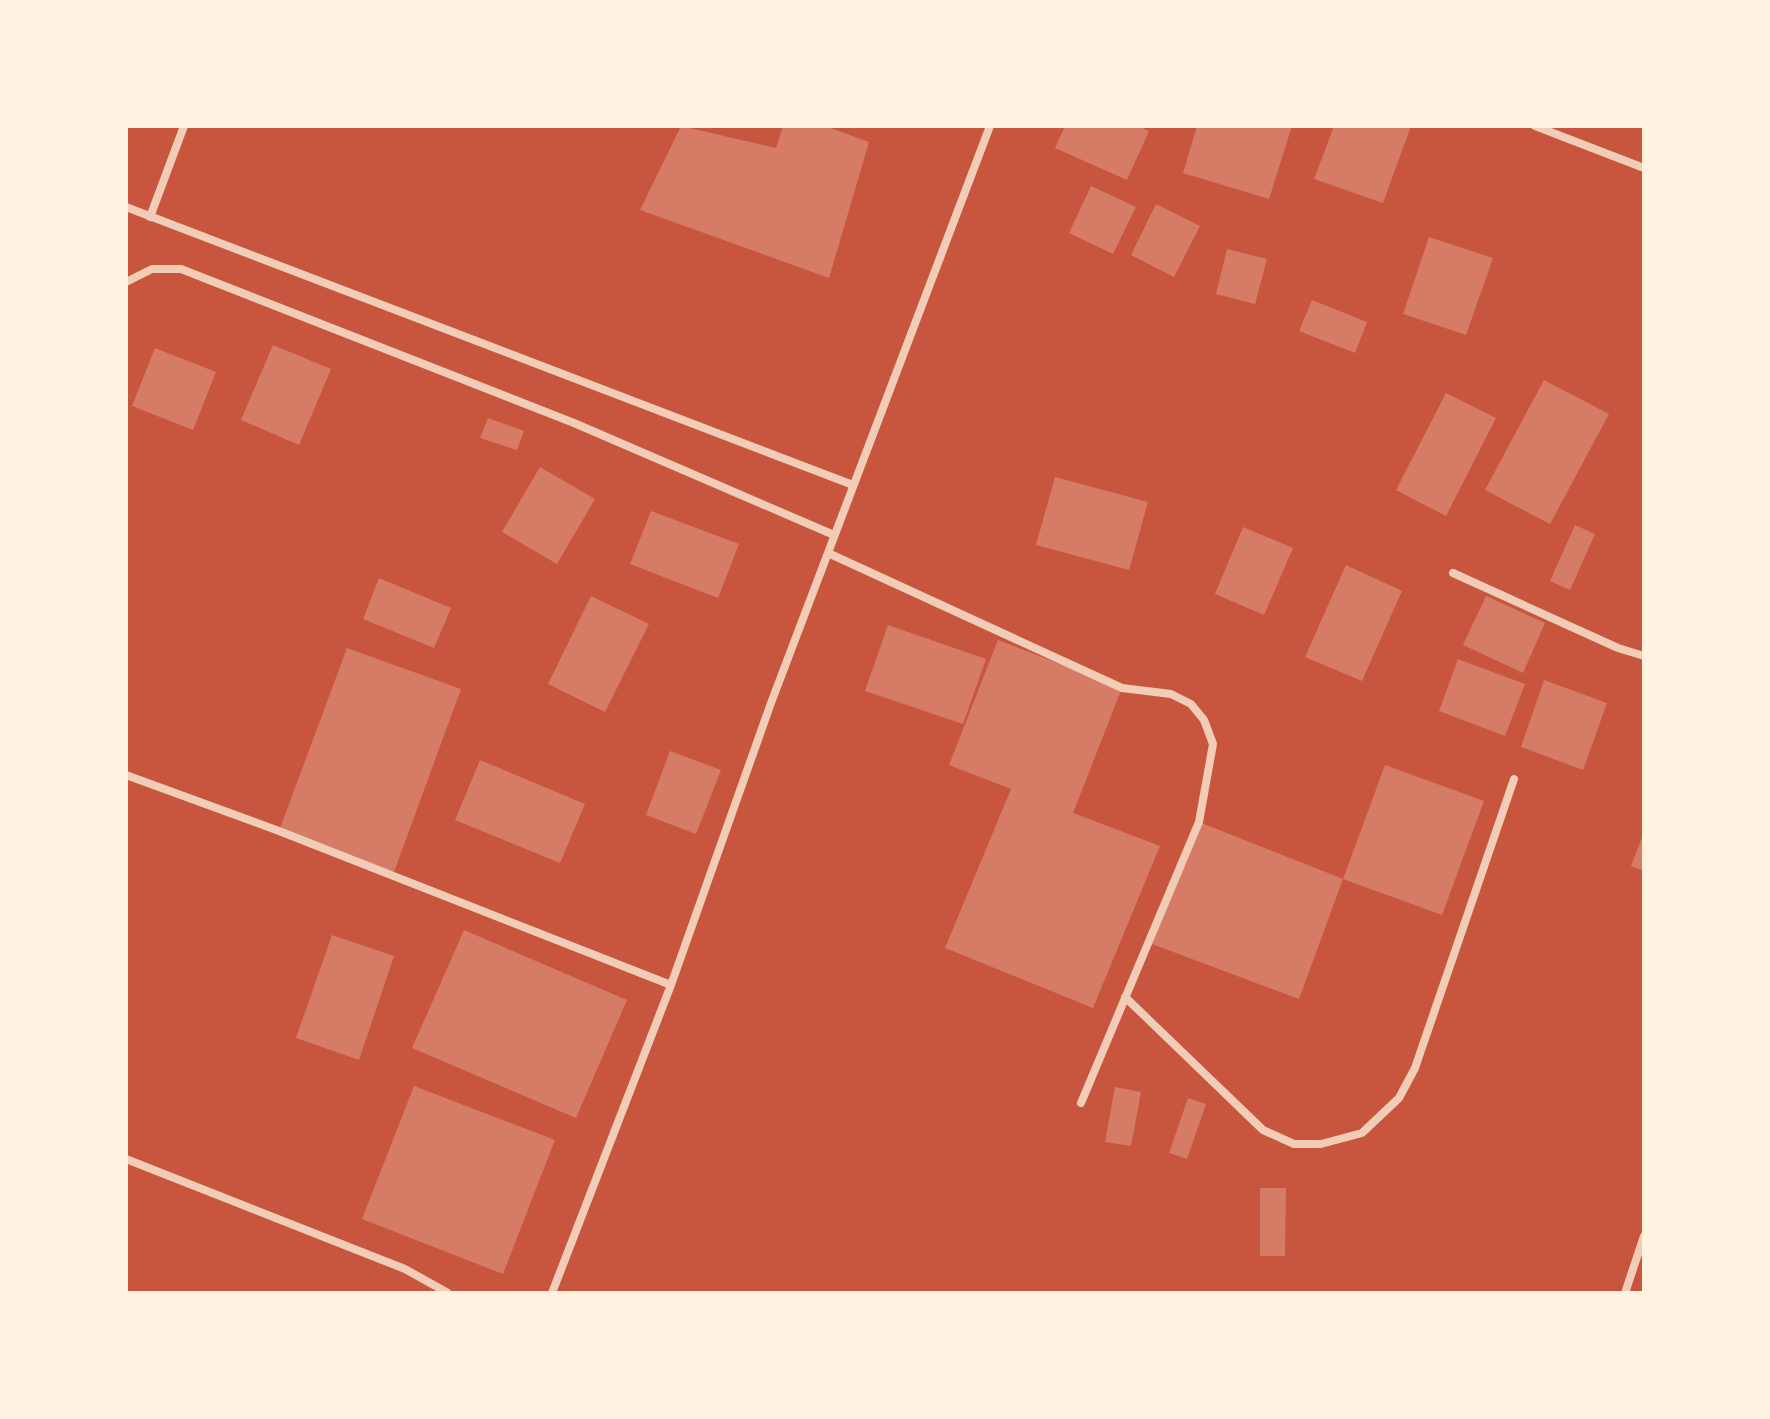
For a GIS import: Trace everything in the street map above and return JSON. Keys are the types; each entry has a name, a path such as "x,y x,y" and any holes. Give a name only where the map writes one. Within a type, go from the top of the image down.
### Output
{"street":[{"path":"150,217 184,126"},
{"path":"552,1293 671,985 834,535 990,126"},
{"path":"1535,126 1644,168"},
{"path":"126,207 853,485"},
{"path":"126,282 152,269 181,269 574,423 834,535"},
{"path":"828,553 1122,688 1171,694 1191,704 1204,720 1213,744 1199,822 1081,1103"},
{"path":"1453,573 1618,648 1644,656"},
{"path":"126,775 279,831 671,985"},
{"path":"1125,997 1263,1130 1294,1144 1321,1144 1362,1133 1399,1098 1415,1068 1514,779"},
{"path":"126,1159 405,1269 448,1293"},
{"path":"1625,1293 1644,1236"}],"building":[{"path":"681,126 776,148 783,126 825,126 869,142 829,278 640,210"},
{"path":"1065,126 1138,126 1149,131 1127,180 1055,148"},
{"path":"1197,126 1292,126 1269,199 1183,173"},
{"path":"1334,126 1411,126 1383,203 1314,179"},
{"path":"1091,186 1136,207 1113,254 1069,233"},
{"path":"1156,204 1200,226 1174,277 1131,255"},
{"path":"1429,237 1493,258 1466,335 1403,314"},
{"path":"1227,249 1267,259 1255,304 1216,294"},
{"path":"1312,300 1367,322 1355,353 1299,331"},
{"path":"273,345 331,369 299,445 241,420"},
{"path":"155,348 216,372 193,430 132,406"},
{"path":"1544,380 1609,414 1550,524 1485,490"},
{"path":"1446,393 1496,418 1446,516 1396,490"},
{"path":"488,418 524,431 517,450 480,438"},
{"path":"540,467 595,499 557,564 502,532"},
{"path":"1055,477 1148,502 1129,570 1036,545"},
{"path":"651,511 739,544 718,598 630,564"},
{"path":"1575,525 1595,534 1570,590 1550,581"},
{"path":"1243,527 1293,548 1264,615 1215,594"},
{"path":"1346,565 1402,591 1362,681 1305,657"},
{"path":"379,578 451,608 434,648 363,619"},
{"path":"591,596 649,624 605,712 548,684"},
{"path":"1486,596 1545,623 1523,673 1463,645"},
{"path":"888,625 986,659 963,724 865,691"},
{"path":"998,640 1122,688 1073,813 1160,846 1093,1008 945,948 1011,789 949,765"},
{"path":"347,648 461,689 394,872 279,831"},
{"path":"1458,659 1525,684 1505,736 1439,711"},
{"path":"1544,680 1607,703 1583,770 1521,747"},
{"path":"670,751 721,770 696,834 646,815"},
{"path":"480,760 585,804 560,863 455,820"},
{"path":"1385,765 1484,801 1442,915 1343,879"},
{"path":"1199,822 1343,879 1299,999 1152,944"},
{"path":"1644,832 1644,871 1631,866"},
{"path":"464,930 627,1000 576,1118 412,1048"},
{"path":"332,935 394,956 359,1060 296,1038"},
{"path":"414,1086 555,1140 503,1274 362,1219"},
{"path":"1115,1087 1141,1092 1131,1146 1105,1142"},
{"path":"1188,1098 1206,1104 1187,1159 1169,1153"},
{"path":"1260,1188 1286,1188 1285,1256 1260,1256"}]}
